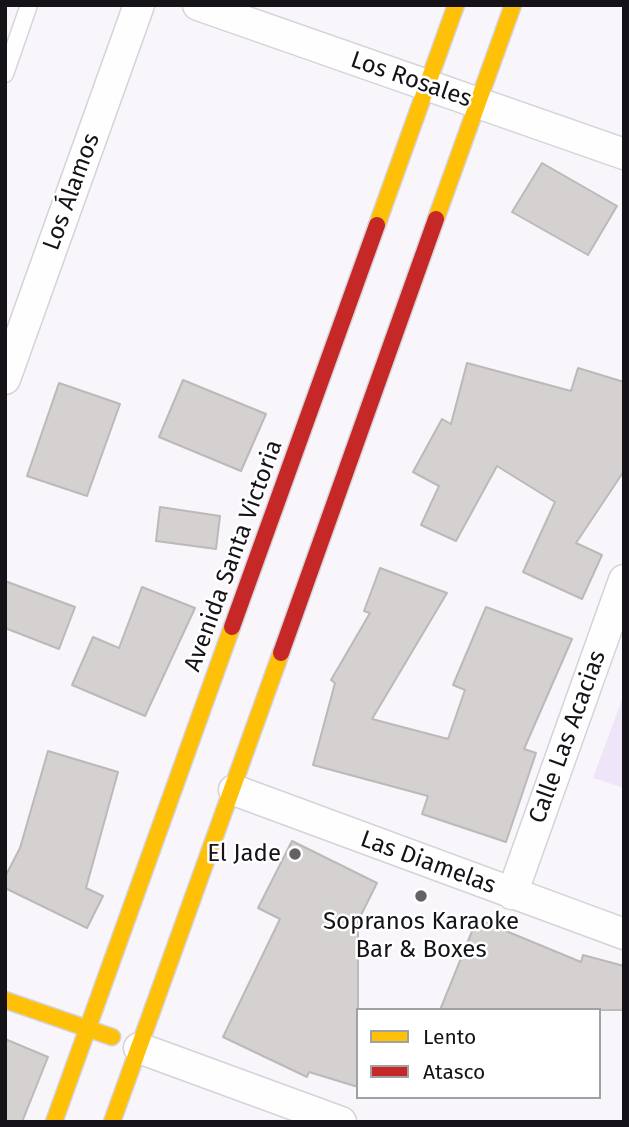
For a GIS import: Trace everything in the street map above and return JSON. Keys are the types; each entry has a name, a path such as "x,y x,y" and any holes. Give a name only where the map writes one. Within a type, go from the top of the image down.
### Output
{"main road":[{"name":"Avenida Santa Victoria","path":"54,1122 456,5"},
{"path":"112,1122 234,790 513,5"},
{"path":"5,1000 139,1048"}],"street":[{"name":"Los Álamos","path":"6,372 139,5"},
{"name":"Los Rosales","path":"198,5 624,154"},
{"name":"Calle Las Acacias","path":"512,894 624,580"},
{"name":"Las Diamelas","path":"234,790 624,934"},
{"path":"139,1048 341,1122"}],"lane":[{"path":"5,74 29,5"}],"shaded area":[{"path":"624,694 624,788 593,778"}],"building":[{"path":"542,163 617,206 588,255 512,212"},
{"path":"467,363 571,391 578,368 624,382 624,471 576,543 602,555 582,599 523,572 555,502 497,466 456,541 421,525 439,486 413,472 442,419 451,424"},
{"path":"183,380 266,414 241,471 159,437"},
{"path":"59,383 120,404 87,496 27,476"},
{"path":"160,507 220,516 216,549 156,541"},
{"path":"380,568 447,593 372,719 448,739 465,690 453,685 486,607 572,639 524,749 536,753 506,842 422,814 428,796 313,765 335,683 331,680 370,613 364,611"},
{"path":"5,581 75,607 59,649 5,628"},
{"path":"142,587 195,608 145,716 72,685 93,637 119,648"},
{"path":"48,751 118,772 86,888 103,896 87,928 5,888 5,877 20,848"},
{"path":"292,841 377,883 358,921 356,1086 309,1072 307,1077 223,1037 280,919 258,908"},
{"path":"477,919 581,962 583,955 624,966 624,1010 441,1008"},
{"path":"5,1039 48,1057 22,1122 5,1122"}],"traffic: slow":[{"path":"377,225 456,5"},
{"path":"436,219 513,5"},
{"path":"54,1122 232,627"},
{"path":"112,1122 281,653"},
{"path":"5,1000 112,1037"}],"traffic: jam":[{"path":"281,653 436,219"},
{"path":"232,627 377,225"}],"place":[{"name":"El Jade","path":"295,854"},
{"name":"Sopranos Karaoke Bar & Boxes","path":"421,896"}]}
